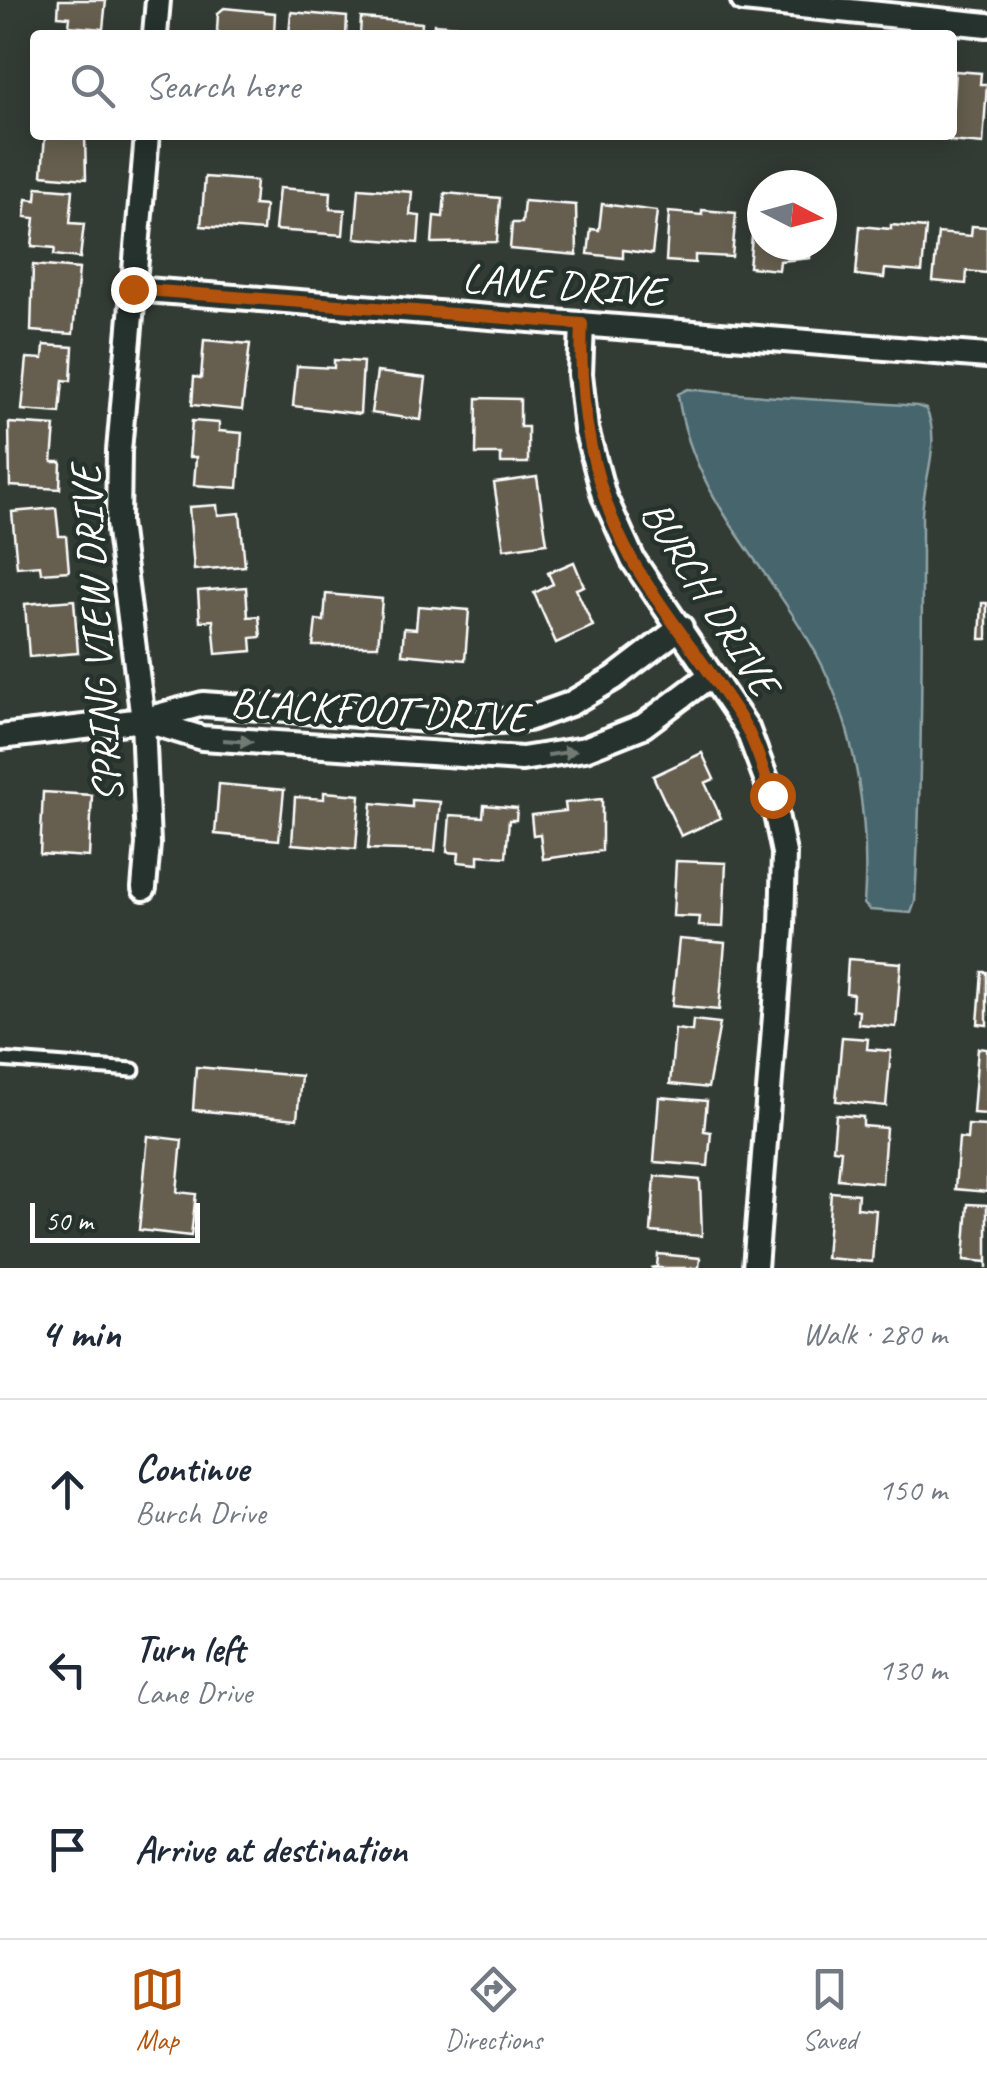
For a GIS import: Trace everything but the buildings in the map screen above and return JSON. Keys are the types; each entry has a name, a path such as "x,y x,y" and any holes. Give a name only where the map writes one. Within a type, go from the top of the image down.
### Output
{"street":[{"path":"156,30 158,0"},
{"path":"743,0 987,25"},
{"name":"SPRING VIEW DRIVE","path":"144,888 148,844 143,720 118,523 147,140"},
{"name":"LANE DRIVE","path":"133,289 987,356"},
{"name":"BURCH DRIVE","path":"582,324 580,374 586,429 604,496 632,560 747,728 772,795 784,853 782,927 755,1268"},
{"name":"BLACKFOOT DRIVE","path":"0,738 143,720 203,704 471,724 528,719 570,704 614,678 680,627"},
{"name":"BLACKFOOT DRIVE","path":"143,720 202,738 522,760 585,749 642,726 711,675"}],"lane":[{"path":"0,1060 133,1070"}],"water":[{"path":"688,389 926,409 932,448 922,515 919,805 915,902 911,913 870,910 864,904 862,807 841,712 816,653 734,529 698,466 678,394"}],"route":[{"path":"133,289 582,324 580,374 586,429 604,496 632,560 747,728 772,795"}]}
